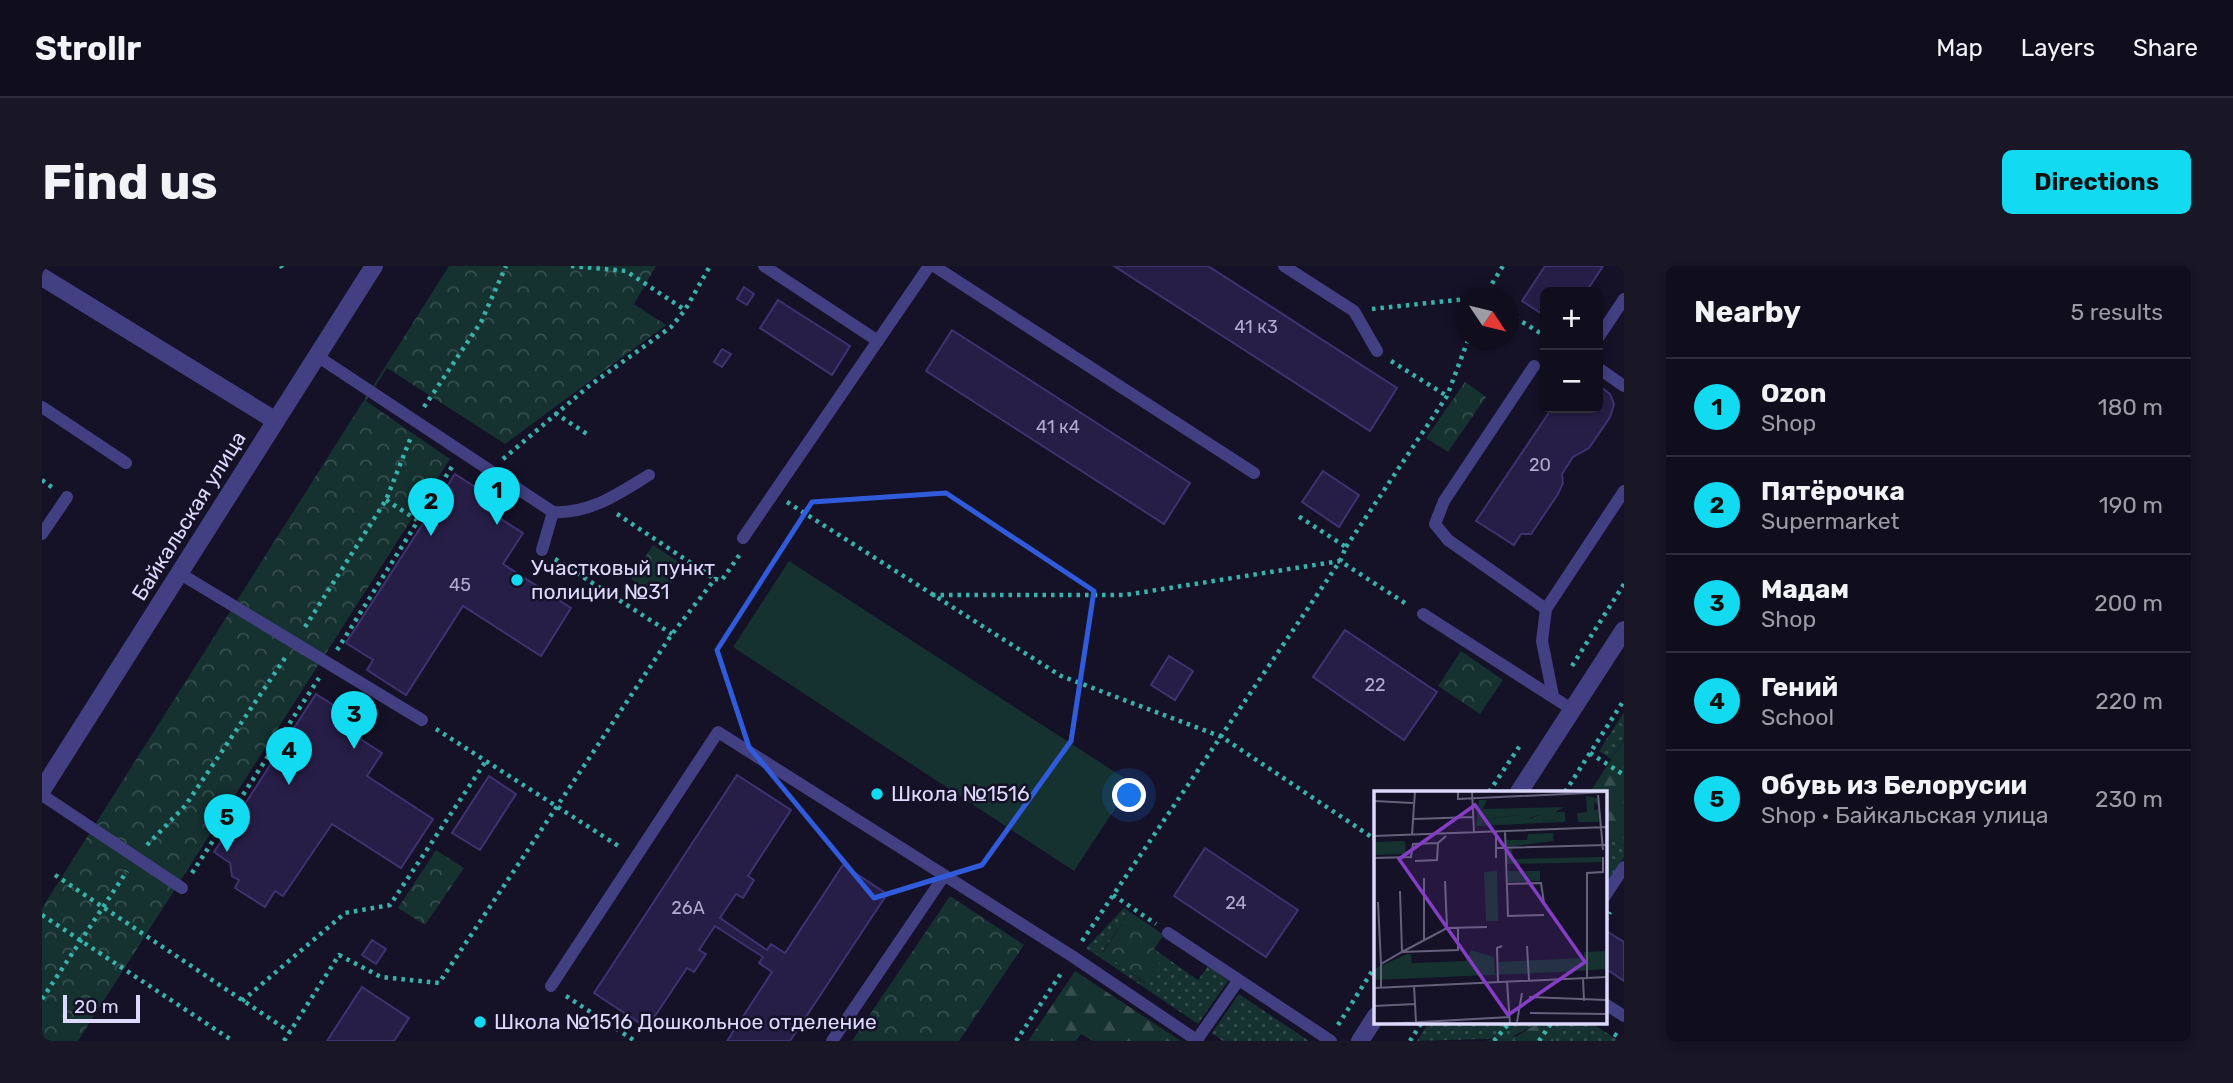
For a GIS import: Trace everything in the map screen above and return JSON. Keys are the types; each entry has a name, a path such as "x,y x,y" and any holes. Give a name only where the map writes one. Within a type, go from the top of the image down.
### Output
{"street":[{"name":"Байкальская улица","path":"42,790 374,266"},
{"path":"42,277 276,421"},
{"path":"1520,791 1624,631"},
{"path":"1360,1041 1374,1019"}],"lane":[{"path":"764,266 878,341"},
{"path":"743,543 931,266 1254,473"},
{"path":"1284,266 1354,311 1377,351"},
{"path":"1603,330 1624,299"},
{"path":"317,356 553,512 574,513 601,503 649,475"},
{"path":"1534,366 1444,501 1435,524 1448,540 1546,609"},
{"path":"1603,371 1624,386"},
{"path":"42,407 127,463"},
{"path":"1553,696 1542,641 1546,609 1624,491"},
{"path":"42,534 67,497"},
{"path":"542,550 553,512"},
{"path":"179,573 422,720"},
{"path":"1423,614 1573,710"},
{"path":"551,986 718,732 1072,956 1197,1041 1238,981"},
{"path":"42,795 182,888"},
{"path":"1606,895 1624,867"},
{"path":"832,1041 944,876"},
{"path":"1168,933 1330,1041"},
{"path":"1606,1005 1624,1016"}],"path":[{"path":"42,999 83,942 135,858 185,806 295,643 386,500 401,467 415,423 481,322 506,266"},
{"path":"571,266 626,271 685,310"},
{"path":"491,469 555,413 671,327 685,310 710,266"},
{"path":"1489,287 1503,266"},
{"path":"1354,311 1456,300"},
{"path":"1519,320 1540,333"},
{"path":"1016,1041 1340,561 1346,547 1447,396 1464,350"},
{"path":"1377,351 1447,396"},
{"path":"555,413 590,436"},
{"path":"779,496 1061,676 1222,737 1374,838"},
{"path":"386,500 417,520"},
{"path":"601,503 715,579 722,580 743,543"},
{"path":"1295,514 1346,547"},
{"path":"542,550 672,634"},
{"path":"932,596 1125,595 1340,561 1423,614"},
{"path":"284,1041 339,955 381,977 439,983 672,634 715,579"},
{"path":"1567,791 1624,700"},
{"path":"422,720 636,857"},
{"path":"1590,752 1624,775"},
{"path":"242,1000 345,913 390,905 486,761"},
{"path":"55,875 290,1032"},
{"path":"1113,895 1168,933"},
{"path":"42,915 233,1041"},
{"path":"1330,1041 1374,968"},
{"path":"551,986 635,1041"},
{"path":"1410,1041 1421,1024"},
{"path":"1494,1041 1508,1024"},
{"path":"1539,1041 1551,1024"}],"highlighted area":[{"path":"946,493 1094,591 1071,741 982,865 874,898 749,747 717,650 812,502"}],"green space":[{"path":"449,266 656,266 634,304 666,325 505,444 387,368 366,401 450,459 78,1041 42,1041 42,908"},
{"path":"1465,382 1486,397 1448,452 1426,438"},
{"path":"653,545 683,565 660,599 631,579"},
{"path":"789,561 1132,783 1074,871 733,647"},
{"path":"1461,651 1503,680 1480,714 1438,686"},
{"path":"1624,712 1624,739 1611,759 1599,751"},
{"path":"1623,741 1624,847 1606,836 1606,791 1591,791"},
{"path":"1606,836 1624,847 1624,857 1606,885"},
{"path":"436,850 464,868 425,925 398,908"},
{"path":"950,896 1024,945 959,1041 852,1041"},
{"path":"1124,908 1130,912 1102,952 1145,983 1164,956 1198,980 1208,966 1228,981 1198,1024 1086,948"},
{"path":"1130,912 1164,935 1154,949 1164,956 1146,983 1102,953"},
{"path":"1075,971 1181,1041 1093,1041 1081,1034 1076,1041 1028,1041"},
{"path":"1239,994 1309,1041 1223,1041 1212,1033"},
{"path":"1428,1024 1535,1024 1510,1038 1417,1041"},
{"path":"1536,1024 1552,1024 1554,1041 1485,1041 1517,1036"},
{"path":"1550,1024 1593,1024 1619,1041 1554,1041"}],"building":[{"path":"1114,266 1208,266 1397,388 1370,431"},
{"path":"1545,266 1603,266 1589,287 1540,287 1540,313 1522,301"},
{"path":"744,287 754,294 747,305 737,299"},
{"path":"778,300 850,346 832,375 760,328"},
{"path":"952,330 1190,483 1164,524 926,371"},
{"path":"722,349 731,354 722,367 714,362"},
{"path":"1603,389 1610,394 1614,404 1610,417 1589,448 1573,457 1562,474 1563,483 1558,494 1531,534 1521,534 1514,545 1476,521 1549,413 1603,413"},
{"path":"1323,471 1359,495 1339,527 1302,502"},
{"path":"455,474 486,494 479,505 523,533 503,564 571,608 541,656 463,606 406,695 367,670 373,660 346,643"},
{"path":"1345,630 1437,692 1404,740 1313,677"},
{"path":"1169,656 1193,671 1175,700 1151,685"},
{"path":"316,694 344,712 337,724 382,753 367,776 433,819 401,868 332,824 283,896 275,891 265,907 235,888 239,880 232,876 230,863 214,852"},
{"path":"737,775 791,810 748,876 754,880 743,898 736,894 720,918 767,950 771,944 785,953 843,865 887,894 790,1041 727,1041 772,972 759,963 763,957 715,926 699,950 706,954 694,972 687,968 647,1028 594,993"},
{"path":"489,776 516,794 480,850 452,833"},
{"path":"1205,848 1298,910 1266,957 1174,896"},
{"path":"1608,932 1624,942 1624,981 1606,969"},
{"path":"372,940 386,949 376,964 362,955"},
{"path":"362,987 409,1018 394,1041 327,1041"}],"place":[{"name":"Ozon","path":"497,525"},
{"name":"Пятёрочка","path":"431,536"},
{"name":"Участковый пункт полиции №31","path":"517,580"},
{"name":"Мадам","path":"354,749"},
{"name":"Гений","path":"289,785"},
{"name":"Школа №1516","path":"877,794"},
{"name":"Обувь из Белорусии","path":"227,852"},
{"name":"Школа №1516 Дошкольное отделение","path":"480,1022"}]}
